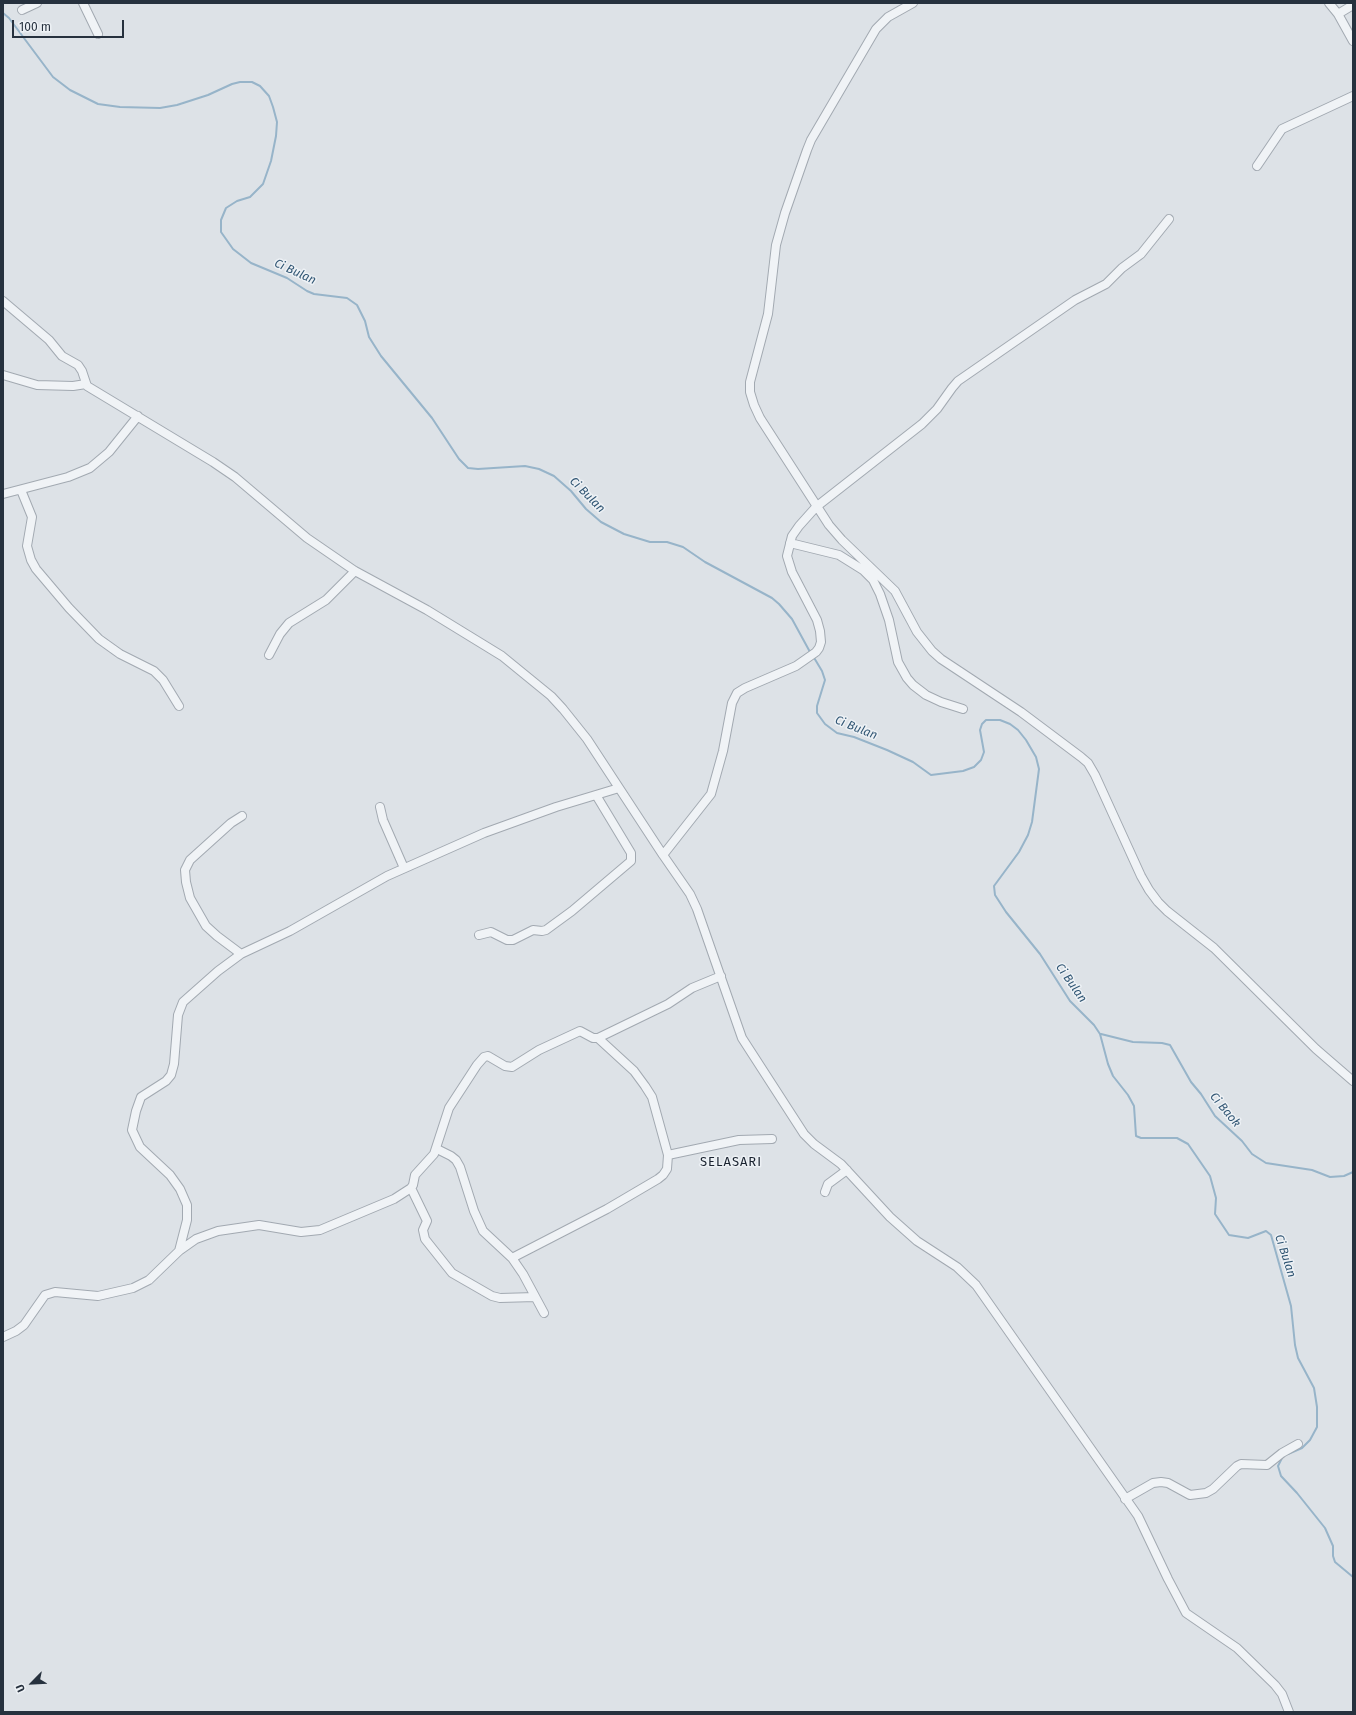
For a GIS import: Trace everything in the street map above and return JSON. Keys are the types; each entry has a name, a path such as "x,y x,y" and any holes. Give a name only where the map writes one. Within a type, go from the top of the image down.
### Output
{"street":[{"path":"22,10 37,3"},
{"path":"83,3 98,34"},
{"path":"913,3 888,17 876,29 811,140 779,233 774,255 768,314 750,377 750,392 754,405 760,418 816,507 842,540 895,591 917,632 932,651 941,659 1021,712 1088,763 1144,881 1158,902 1167,911 1214,948 1316,1049 1353,1080"},
{"path":"1329,3 1338,14 1353,41"},
{"path":"1338,14 1353,5"},
{"path":"1257,166 1282,129 1353,96"},
{"path":"662,855 711,794 723,751 731,707 737,693 745,688 796,666 816,652 821,642 817,620 788,563 787,556 790,543 799,526 816,507 922,424 937,409 952,388 966,375 1075,300 1106,284 1122,268 1141,254 1169,219"},
{"path":"3,301 49,340 62,356 80,368 86,384 192,448 234,477 307,538 355,571 461,630 521,670 551,696 577,725 662,855 686,887 694,902 742,1038 809,1140 837,1160 890,1217 917,1241 958,1268 976,1285 1138,1516 1186,1613 1237,1648 1275,1685 1282,1694 1290,1712"},
{"path":"3,375 37,385 73,386 86,384"},
{"path":"3,494 68,478 90,468 110,452 138,416"},
{"path":"21,490 32,517 27,546 31,560 36,569 69,608 99,639 120,654 154,670 163,680 179,706"},
{"path":"790,543 839,555 863,570 873,580 880,594 889,620 898,662 907,678 913,685 926,694 941,702 963,709"},
{"path":"269,655 280,634 289,623 326,600 355,571"},
{"path":"179,1251 187,1220 187,1205 180,1188 170,1175 140,1147 132,1130 141,1097 166,1081 170,1075 174,1064 178,1014 183,1002 218,971 241,954 269,942 387,876 484,833 619,788"},
{"path":"479,935 490,932 507,940 513,940 533,930 546,930 572,911 631,862 631,853 596,795"},
{"path":"380,807 383,820 404,868"},
{"path":"241,954 206,926 190,898 185,870 190,860 231,823 242,816"},
{"path":"3,1337 16,1331 24,1325 45,1295 56,1292 98,1296 133,1288 149,1280 179,1251 196,1239 207,1235 250,1226 269,1226 302,1232 320,1230 394,1199 411,1188 415,1174 430,1159 437,1149 449,1108 477,1065 484,1057 488,1056 505,1066 512,1066 539,1050 580,1031 593,1038 598,1038 668,1004 692,988 721,976"},
{"path":"512,1258 607,1209 658,1179 667,1169 668,1155 656,1108 645,1086 634,1072 598,1038"},
{"path":"668,1155 739,1140 772,1139"},
{"path":"437,1149 451,1156 460,1166 474,1211 483,1231 512,1258 523,1274 544,1313"},
{"path":"825,1192 828,1184 847,1170"},
{"path":"411,1188 427,1221 423,1230 425,1240 452,1273 492,1296 500,1298 535,1297"},
{"path":"1125,1499 1153,1483 1161,1482 1168,1483 1190,1495 1206,1493 1213,1489 1237,1466 1241,1464 1267,1465 1275,1460 1282,1452 1298,1444"}],"waterway":[{"name":"Ci Bulan","path":"3,13 9,18 53,77 70,90 98,104 120,107 160,108 177,105 208,95 240,82 252,82 260,86 269,96 273,107 277,122 276,136 271,161 263,184 250,197 237,201 226,208 221,220 221,232 233,249 251,263 287,278 307,291 314,294 347,298 357,305 365,321 369,337 381,356 432,418 459,459 468,468 478,469 525,466 539,469 554,476 571,491 586,509 601,522 624,534 650,542 667,542 683,547 705,562 772,598 792,619 810,652"},
{"name":"Ci Bulan","path":"813,656 822,671 825,680 817,706 817,713 825,724 837,733 854,737 913,762 931,775 963,771 974,767 981,760 984,752 980,730 982,724 986,720 1000,720 1010,724 1018,730 1026,740 1036,757 1039,769 1032,822 1028,835 1019,852 994,886 995,895 1006,912 1040,954 1070,1001 1094,1025 1100,1034 1108,1064 1113,1076 1128,1095 1134,1106 1136,1136 1141,1138 1177,1138 1188,1144 1210,1176 1216,1198 1215,1214 1229,1235 1248,1238 1266,1231 1271,1235 1291,1306 1295,1345 1298,1358 1314,1388 1317,1407 1317,1427 1310,1440 1302,1448 1288,1454"},
{"name":"Ci Baok","path":"1101,1034 1133,1042 1162,1043 1170,1045 1191,1082 1201,1094 1215,1116 1242,1141 1252,1154 1266,1163 1312,1170 1330,1177 1344,1176 1353,1172"},
{"name":"Ci Bulan","path":"1282,1458 1278,1466 1281,1476 1297,1493 1325,1528 1333,1546 1333,1556 1335,1562 1353,1577"}],"district":[{"name":"SELASARI","path":"731,1162"}]}
